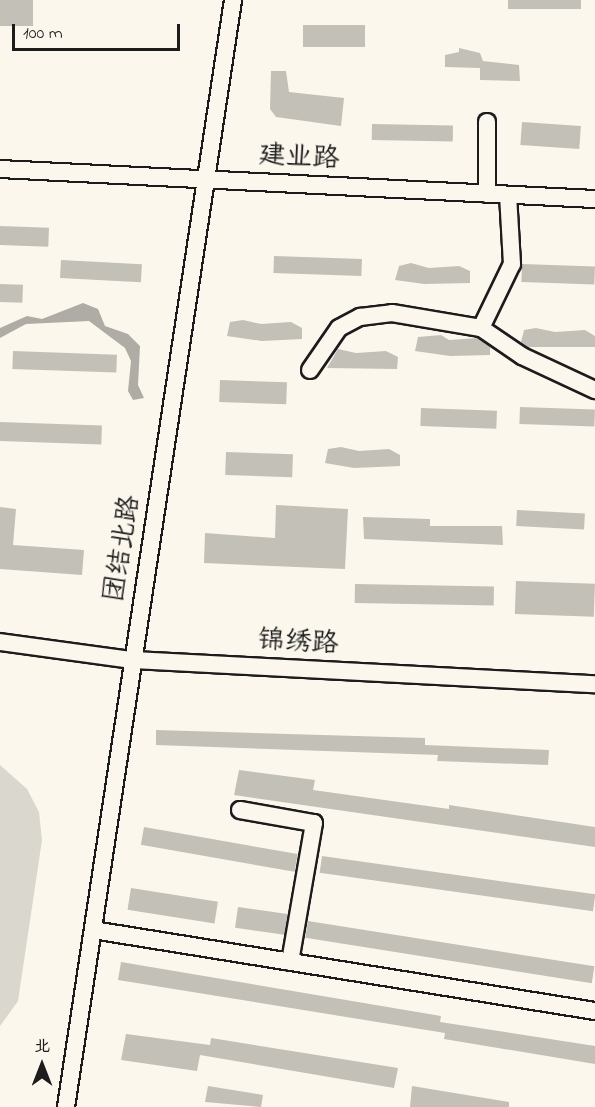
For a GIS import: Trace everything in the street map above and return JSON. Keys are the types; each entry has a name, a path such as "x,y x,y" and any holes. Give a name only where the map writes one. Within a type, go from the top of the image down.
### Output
{"street":[{"name":"团结北路","path":"66,1107 233,0"},
{"path":"487,122 487,194"},
{"name":"建业路","path":"0,169 595,199"},
{"path":"481,327 512,264 508,195"},
{"path":"310,370 339,328 360,317 392,313 481,327 522,356 595,390"},
{"name":"锦绣路","path":"0,642 132,660 595,684"},
{"path":"240,810 314,823 290,962"},
{"path":"93,930 595,1011"}],"shaded area":[{"path":"83,303 98,309 105,326 128,334 140,346 138,385 144,398 133,400 128,391 131,361 125,348 89,321 26,324 0,338 0,328 27,316 42,319"},
{"path":"0,765 27,789 39,812 42,840 18,1001 0,1026"}],"building":[{"path":"0,0 33,0 33,26 0,26"},
{"path":"508,0 581,0 581,9 508,9"},
{"path":"303,25 365,25 365,47 303,47"},
{"path":"459,48 480,53 483,61 519,65 520,81 480,80 480,68 445,67 445,55 459,52"},
{"path":"271,71 286,71 289,92 344,98 341,126 276,117 270,109"},
{"path":"522,122 581,126 579,149 520,145"},
{"path":"372,124 453,125 453,141 372,140"},
{"path":"0,226 49,228 48,247 0,245"},
{"path":"274,256 362,259 361,276 273,273"},
{"path":"61,260 142,264 141,282 60,278"},
{"path":"411,263 429,268 459,266 470,271 470,283 424,284 395,280 399,266"},
{"path":"522,264 595,267 594,285 521,282"},
{"path":"0,284 23,285 22,303 0,302"},
{"path":"243,320 261,324 291,322 302,328 302,339 262,341 227,336 230,322"},
{"path":"536,328 555,332 585,330 595,336 595,347 528,347 521,342 524,330"},
{"path":"441,335 449,340 477,338 490,347 490,355 450,356 415,351 418,337"},
{"path":"338,349 356,353 386,351 398,357 397,369 327,368"},
{"path":"13,351 117,355 116,373 12,369"},
{"path":"220,380 287,382 286,404 219,402"},
{"path":"520,407 595,410 594,427 519,424"},
{"path":"421,408 497,411 496,429 420,426"},
{"path":"0,422 102,426 101,445 0,441"},
{"path":"341,447 359,451 389,449 400,455 400,466 354,468 325,463 328,449"},
{"path":"226,452 293,454 292,477 225,475"},
{"path":"276,505 348,509 345,569 204,563 205,533 275,538"},
{"path":"0,507 16,509 13,545 84,550 82,575 0,569"},
{"path":"517,510 585,514 584,530 516,526"},
{"path":"363,517 430,519 430,526 502,526 503,545 364,539"},
{"path":"516,581 595,584 594,617 515,614"},
{"path":"355,584 494,586 494,605 355,603"},
{"path":"156,730 425,738 425,745 549,750 548,765 437,761 438,755 156,745"},
{"path":"239,770 315,780 313,790 449,809 449,805 595,827 595,847 234,795"},
{"path":"144,827 298,854 295,872 141,845"},
{"path":"322,856 595,894 593,911 320,873"},
{"path":"131,888 218,902 214,923 128,910"},
{"path":"238,907 288,914 285,935 235,928"},
{"path":"308,921 594,966 592,983 305,938"},
{"path":"121,962 441,1016 440,1022 595,1046 595,1064 444,1039 445,1033 118,980"},
{"path":"126,1034 210,1045 211,1038 398,1068 394,1088 200,1055 197,1071 121,1060"},
{"path":"208,1086 263,1095 261,1107 205,1102"},
{"path":"412,1086 509,1102 509,1107 410,1107"}]}
